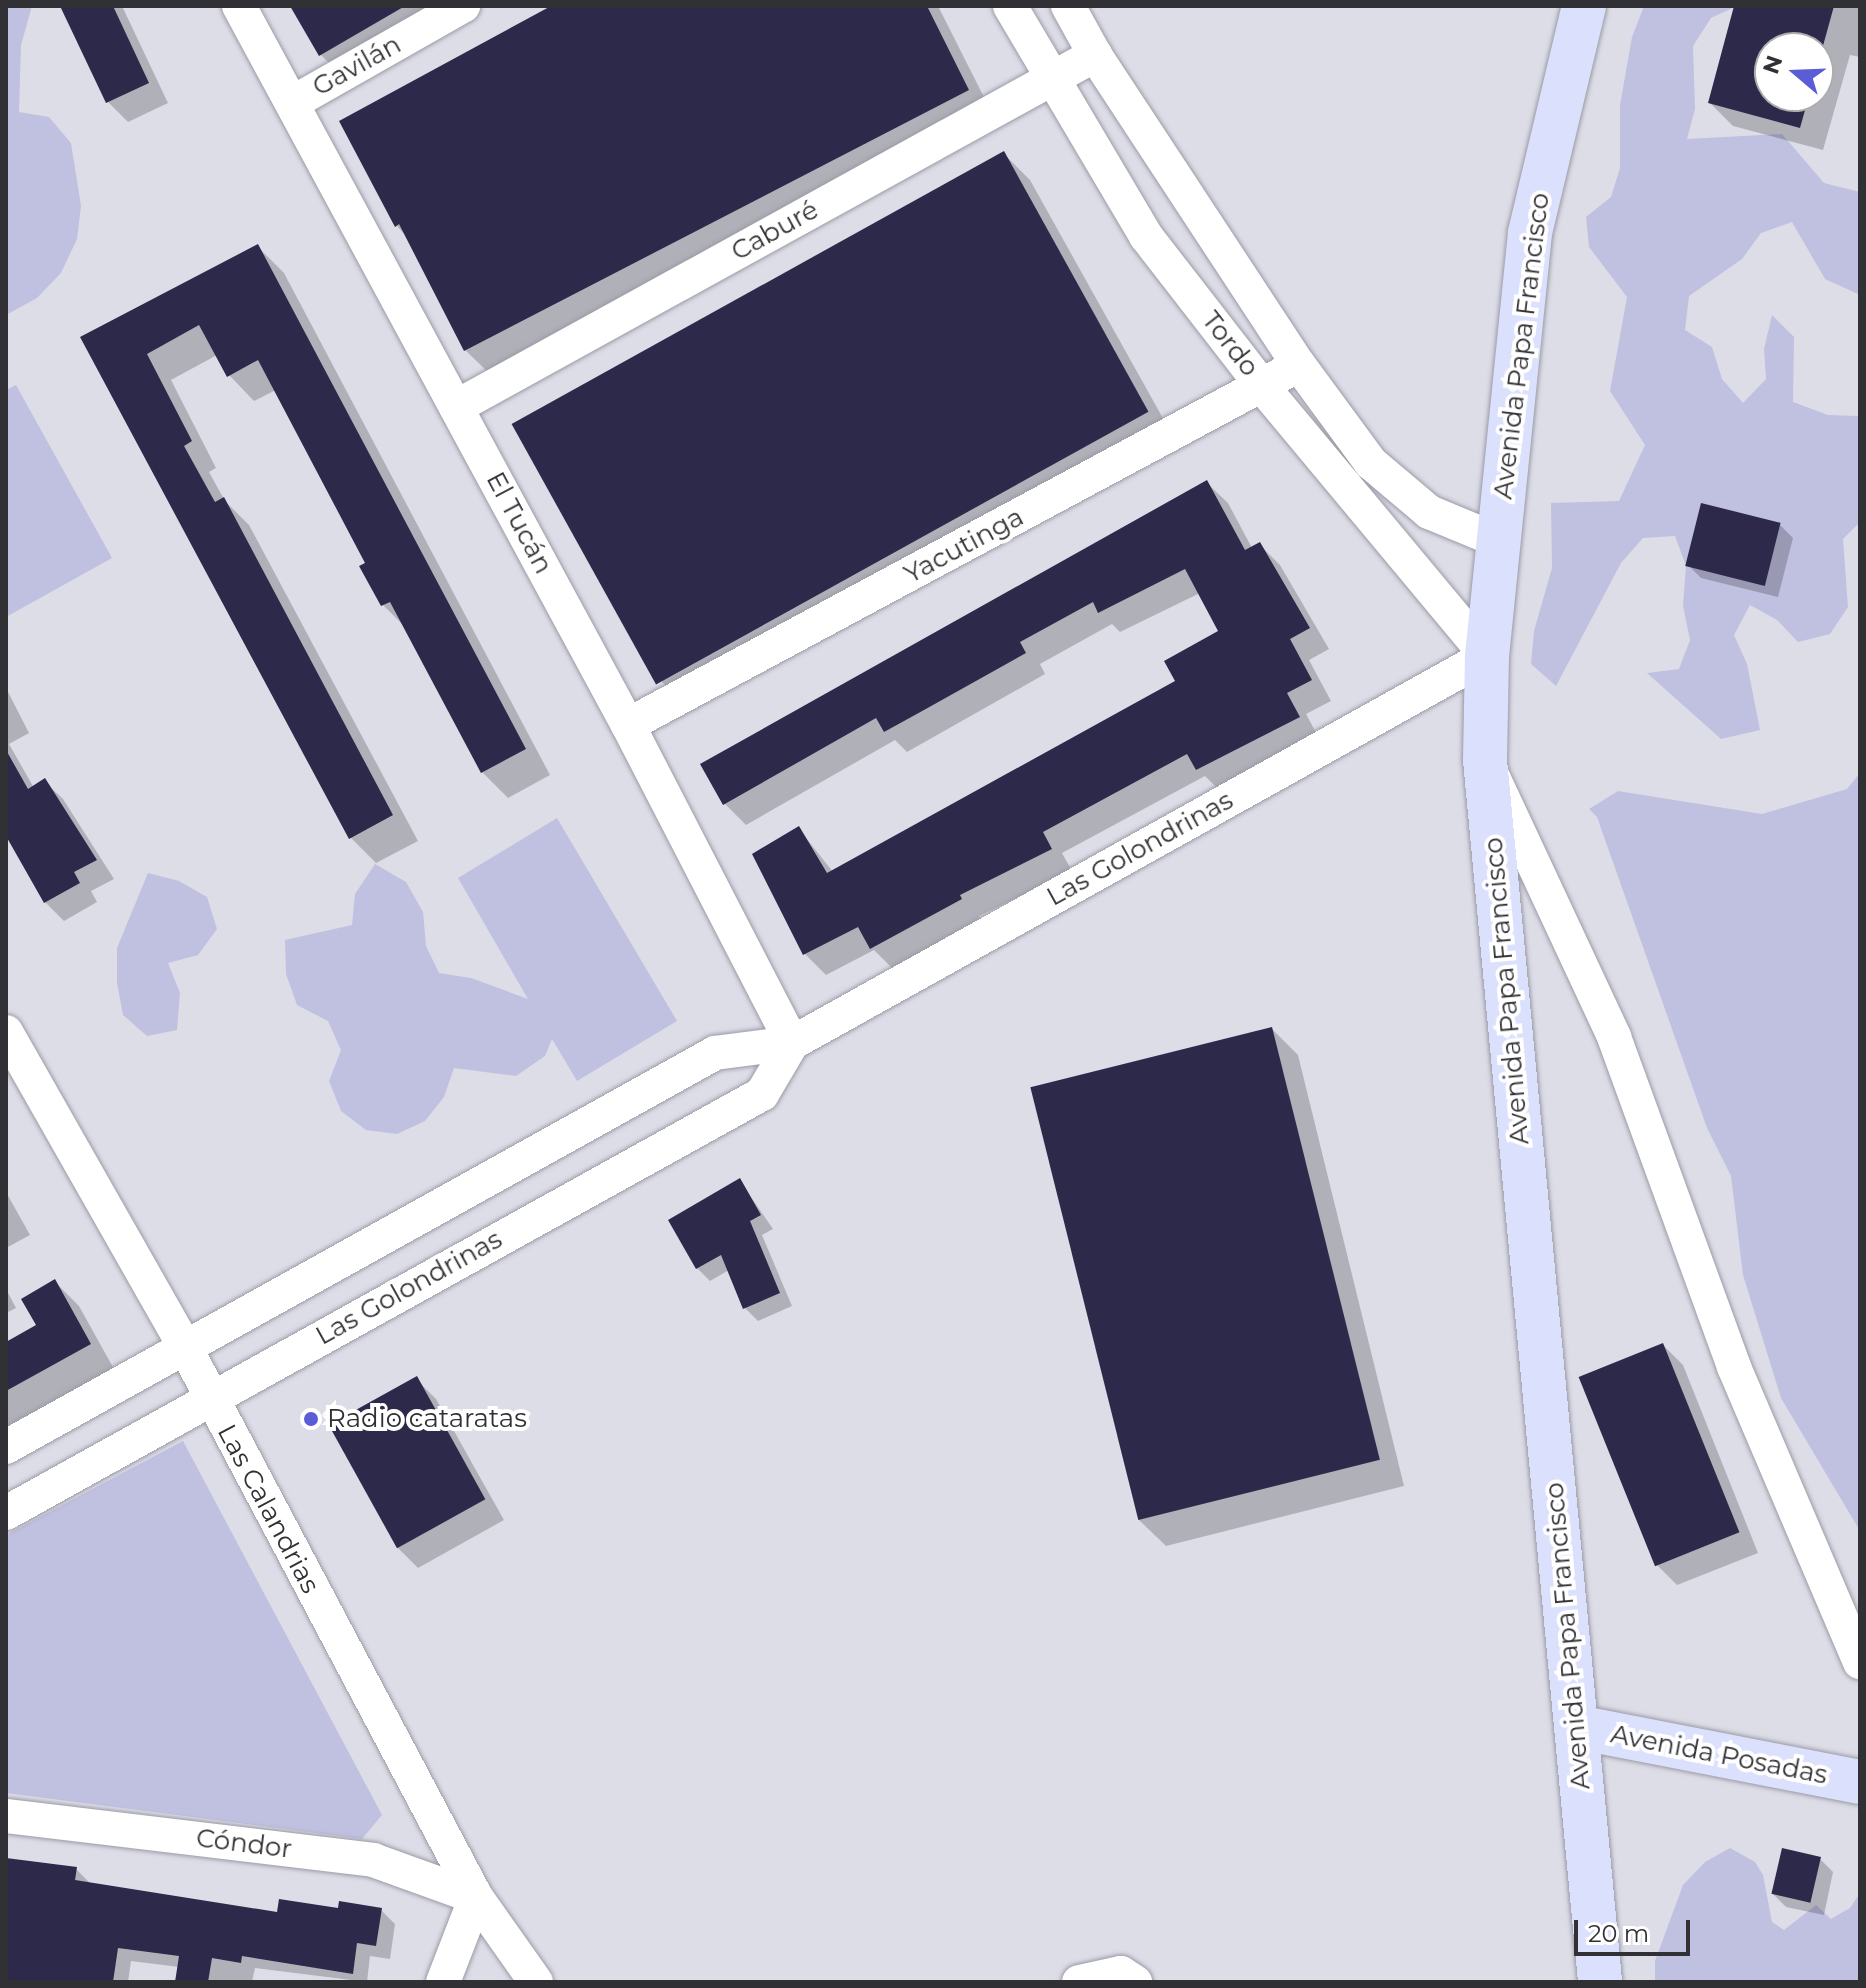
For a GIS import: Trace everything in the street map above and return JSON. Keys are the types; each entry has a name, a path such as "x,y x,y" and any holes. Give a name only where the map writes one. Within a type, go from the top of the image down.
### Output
{"main road":[{"name":"Avenida Papa Francisco","path":"1584,6 1530,233 1487,656 1485,760 1600,1982"},
{"name":"Avenida Posadas","path":"1577,1727 1860,1782"}],"street":[{"name":"El Tucán","path":"239,6 628,725 792,1043"},
{"name":"Gavilán","path":"292,103 463,6"},
{"name":"Tordo","path":"1010,6 1050,80 1146,236 1263,387 1487,656"},
{"name":"Tordo","path":"1068,6 1095,55 1299,365 1371,463 1429,512 1499,541"},
{"name":"Caburé","path":"456,407 1095,55"},
{"name":"Yacutinga","path":"628,725 1299,365"},
{"name":"Las Golondrinas","path":"6,1447 715,1053 792,1043 1487,656"},
{"path":"1485,760 1614,1037 1734,1367 1860,1662"},
{"name":"Las Golondrinas","path":"6,1513 762,1094 792,1043"},
{"name":"Las Calandrias","path":"10,1049 185,1347 209,1399 476,1897 536,1982"},
{"name":"Cóndor","path":"6,1816 373,1860 476,1897"},
{"path":"443,1982 476,1897"},
{"path":"1079,1982 1121,1973 1135,1982"}],"shaded area":[{"path":"6,6 32,6 21,45 19,112 49,117 71,143 81,206 77,239 61,273 37,298 6,315"},
{"path":"1644,6 1737,6 1711,18 1693,46 1695,109 1687,139 1782,134 1824,183 1860,192 1860,295 1825,279 1792,222 1761,233 1742,259 1689,296 1685,330 1712,347 1722,379 1743,403 1766,379 1764,349 1772,315 1794,337 1793,402 1828,415 1860,416 1860,522 1843,539 1848,607 1830,634 1798,642 1777,620 1750,605 1734,635 1747,664 1760,730 1721,739 1647,673 1679,669 1690,640 1683,606 1686,566 1675,536 1643,538 1621,563 1556,686 1531,664 1534,631 1552,568 1551,503 1619,501 1645,445 1610,391 1627,297 1589,247 1586,217 1611,197 1620,168 1620,105 1632,37"},
{"path":"16,385 112,558 6,617 6,390"},
{"path":"1860,773 1860,1531 1781,1398 1743,1275 1731,1176 1707,1128 1597,817 1589,809 1618,791 1762,814 1847,789"},
{"path":"557,818 677,1021 577,1081 552,1039 545,1056 516,1076 454,1068 444,1097 425,1121 397,1134 366,1130 341,1111 329,1081 341,1050 328,1021 297,1005 286,974 285,940 352,925 355,894 375,864 406,882 423,912 426,946 439,973 471,978 528,999 458,878"},
{"path":"148,873 179,881 207,897 217,929 198,955 168,963 180,993 177,1030 147,1036 123,1015 117,983 117,948"},
{"path":"183,1441 382,1815 362,1839 6,1793 6,1535"},
{"path":"1730,1848 1755,1862 1763,1875 1772,1922 1784,1930 1816,1905 1831,1919 1850,1908 1860,1893 1860,1982 1655,1982 1655,1961 1683,1885 1705,1862"}],"building":[{"path":"60,6 113,6 149,83 106,103"},
{"path":"290,6 405,6 319,56"},
{"path":"551,6 927,6 969,90 464,351 399,224 395,227 339,121"},
{"path":"1734,6 1834,6 1827,32 1754,32 1754,112 1804,112 1800,128 1708,103"},
{"path":"1004,151 1148,412 656,685 512,424"},
{"path":"258,244 526,749 481,773 390,602 381,606 359,566 365,563 258,360 227,377 199,325 147,354 192,441 184,446 215,502 224,497 393,815 349,839 80,337"},
{"path":"1207,480 1245,550 1260,542 1310,628 1290,639 1312,680 1287,693 1300,717 1196,770 1187,754 1043,832 1052,849 960,895 962,899 870,949 858,927 803,955 752,854 799,826 827,873 1175,681 1164,661 1218,631 1185,569 1098,613 1093,602 1020,642 1026,653 884,732 876,718 723,805 700,764"},
{"path":"1701,503 1781,523 1765,586 1685,566"},
{"path":"6,750 28,789 45,778 97,860 74,872 80,883 44,903 6,836"},
{"path":"1272,1027 1380,1460 1138,1520 1030,1087"},
{"path":"740,1178 761,1215 750,1221 780,1293 743,1309 721,1255 696,1269 668,1220"},
{"path":"55,1279 91,1344 6,1391 6,1342 36,1325 21,1299"},
{"path":"1663,1343 1739,1532 1655,1566 1579,1377"},
{"path":"417,1376 485,1499 397,1548 329,1425"},
{"path":"1782,1848 1821,1857 1810,1903 1771,1894"},
{"path":"6,1858 77,1867 75,1880 277,1912 279,1899 338,1908 339,1901 382,1908 376,1946 357,1943 353,1974 242,1956 241,1963 212,1958 208,1982 175,1982 179,1956 118,1948 113,1982 6,1982"}],"place":[{"name":"Radio cataratas","path":"311,1419"}]}
